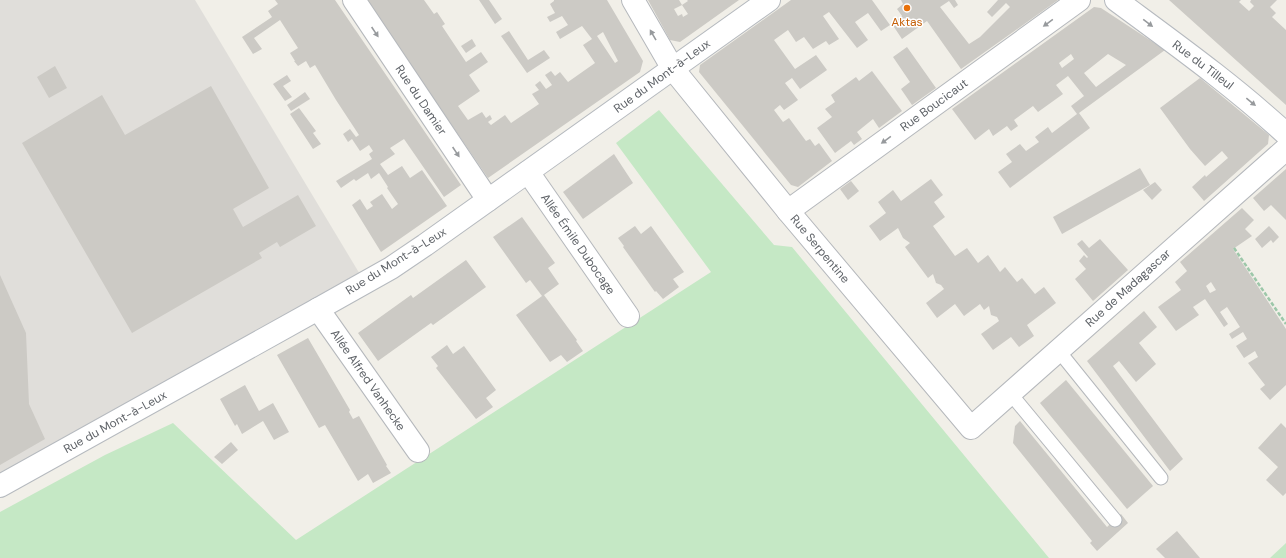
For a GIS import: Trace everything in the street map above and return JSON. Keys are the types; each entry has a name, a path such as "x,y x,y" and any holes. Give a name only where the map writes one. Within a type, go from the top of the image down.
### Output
{"street":[{"name":"Rue du Damier","path":"354,0 488,200"},
{"name":"Rue Serpentine","path":"633,0 673,69 788,211 970,428"},
{"name":"Rue du Mont-à-Leux","path":"0,486 391,268 769,0"},
{"name":"Rue Boucicaut","path":"788,211 1079,0"},
{"name":"Rue du Tilleul","path":"1116,0 1218,76 1258,108 1286,134"},
{"name":"Rue de Madagascar","path":"970,428 1286,149"},
{"name":"Allée Émile Dubocage","path":"528,172 628,316"},
{"name":"Allée Alfred Vanhecke","path":"318,309 418,451"}],"lane":[{"path":"1058,350 1161,478"},
{"path":"1010,393 1115,520"}],"path":[{"path":"1234,248 1286,324"}],"shaded area":[{"path":"0,0 195,0 361,276 0,487"}],"green space":[{"path":"659,110 774,245 792,247 1049,558 0,558 0,512 105,455 173,423 296,540 711,272 616,143"},
{"path":"1286,543 1286,558 1270,558"}],"building":[{"path":"275,0 335,0 461,185 444,197 404,139 390,148 395,154 380,164 388,175 402,166 410,178 422,170 447,206 381,252 352,205 360,199 367,210 373,206 370,202 382,194 392,209 398,204 387,188 388,187 379,173 371,179 368,173 356,181 354,179 341,188 336,181 372,159 369,154 373,151 369,145 360,151 352,139 348,142 343,134 350,129 356,137 359,135 315,65 310,68 306,61 298,66 294,61 290,53 298,48 280,20 254,38 262,49 253,54 242,37 272,17 268,11 278,4"},
{"path":"366,0 424,0 434,14 437,12 445,24 442,26 466,62 481,52 488,62 469,75 480,91 458,106 468,120 482,112 486,118 490,115 492,119 488,122 491,125 505,115 511,123 539,104 532,94 539,90 535,85 540,81 546,89 552,85 545,75 551,71 555,76 560,72 568,82 595,63 583,45 592,39 582,26 560,39 556,32 568,25 562,16 550,22 547,17 555,13 550,4 554,0 607,0 643,61 640,72 488,178","holes":["603,32 618,61 615,63 597,36"]},
{"path":"479,0 489,0 502,19 495,24"},
{"path":"648,0 679,0 682,5 688,1 687,0 739,0 680,42 670,40","holes":["682,5 688,14 683,17 682,14 678,16 674,9"]},
{"path":"791,0 872,0 890,25 881,31 868,13 855,22 868,40 857,48 829,12 823,16 839,39 829,45 826,41 813,49 804,37 796,42 788,30 774,40 795,69 816,55 827,70 800,89 792,78 785,83 798,100 784,110 780,105 774,110 783,122 789,118 806,141 810,139 815,146 819,143 832,161 798,187 791,185 699,72 700,65"},
{"path":"901,0 955,0 958,5 954,8 949,1 940,7 969,44 980,37 1010,7 1006,3 992,17 987,12 998,0 1058,0 961,69 927,21 902,39 892,24 902,16 897,9 903,4"},
{"path":"1169,0 1241,0 1239,2 1249,11 1254,6 1250,2 1251,0 1277,0 1270,7 1276,13 1272,17 1286,30 1286,105"},
{"path":"1094,7 1101,8 1165,50 1079,113 1090,128 1010,188 998,172 1012,162 1006,154 1020,144 1026,151 1039,142 1035,137 1048,127 1052,133 1077,114 1071,106 1084,96 1068,76 1056,85 1063,94 1038,112 1033,106 1014,120 1018,126 1011,131 1007,126 993,136 989,129 975,140 952,109","holes":["1071,54 1074,59 1062,68 1059,63","1108,54 1126,65 1096,87 1084,73"]},
{"path":"509,31 528,60 544,50 550,58 527,73 501,36"},
{"path":"472,39 476,46 466,53 461,46"},
{"path":"907,47 936,88 912,105 901,89 910,82 893,57"},
{"path":"55,66 67,88 49,98 37,77"},
{"path":"872,71 902,111 879,128 873,119 857,132 862,139 854,145 851,141 835,153 817,128 832,117 825,109 835,102 831,95 856,77 859,81"},
{"path":"287,75 291,81 283,86 292,97 285,101 273,84"},
{"path":"1200,78 1269,135 1268,144 1204,201 1192,187 1228,158 1222,151 1205,166 1190,149 1160,108"},
{"path":"211,86 269,188 233,209 243,227 298,195 316,226 280,247 277,242 259,253 262,258 132,333 22,143 102,95 125,135"},
{"path":"305,92 310,99 291,111 287,105"},
{"path":"299,108 316,131 313,133 321,144 313,149 290,114"},
{"path":"614,154 633,183 583,219 563,192"},
{"path":"1140,168 1150,185 1062,234 1053,217"},
{"path":"1286,169 1286,220 1271,205 1264,211 1253,198"},
{"path":"931,179 943,195 934,202 945,217 933,226 955,256 967,248 978,263 988,255 1000,272 1005,267 1017,282 1022,278 1035,294 1044,287 1056,303 1027,325 1034,336 1019,347 1011,337 993,350 981,334 999,321 997,317 991,315 989,306 984,310 980,304 964,316 955,304 937,318 926,303 944,289 941,285 936,283 933,274 928,278 905,247 910,243 903,238 898,228 880,241 869,226 886,213 878,202 893,190 901,201"},
{"path":"851,181 859,191 848,200 840,189"},
{"path":"1155,182 1162,190 1152,200 1143,190"},
{"path":"1242,208 1254,220 1245,229 1252,236 1233,249 1286,329 1286,385 1270,400 1260,389 1265,385 1248,363 1258,357 1255,351 1244,358 1236,346 1247,339 1243,332 1232,339 1229,334 1240,327 1227,307 1220,312 1228,324 1224,327 1205,299 1193,307 1199,315 1176,331 1158,307 1181,290 1175,282 1187,271 1180,262","holes":["1211,282 1216,290 1210,293 1206,286"]},
{"path":"522,217 555,263 548,268 559,284 544,295 577,340 576,341 583,351 567,362 561,355 550,362 516,315 542,296 530,280 526,283 493,237"},
{"path":"635,226 641,234 651,226 684,272 673,279 679,287 663,299 656,291 655,292 618,238"},
{"path":"1269,226 1279,237 1273,243 1271,240 1262,248 1255,239"},
{"path":"1100,239 1128,270 1093,301 1075,279 1086,269 1079,261 1084,255 1087,258 1088,257 1077,244 1082,240 1089,248"},
{"path":"466,260 486,287 433,325 431,323 378,361 358,333 411,295 413,298"},
{"path":"0,275 26,333 29,404 45,439 0,465"},
{"path":"1144,311 1157,327 1139,343 1156,364 1136,382 1119,361 1113,366 1183,459 1170,471 1087,361"},
{"path":"308,338 350,410 349,412 353,419 359,416 391,473 373,483 368,474 358,481 325,425 319,428 277,355"},
{"path":"447,345 453,354 464,346 496,390 486,398 493,407 476,419 436,368 438,366 431,357"},
{"path":"1066,380 1153,486 1127,509 1040,403"},
{"path":"245,385 259,411 273,403 289,432 274,440 263,421 242,434 237,424 235,426 220,399"},
{"path":"1020,421 1107,527 1121,514 1128,523 1097,551 1090,543 1092,541 1013,443 1015,426"},
{"path":"1281,423 1286,428 1286,493 1283,496 1266,480 1278,467 1258,448"},
{"path":"231,442 238,450 222,464 214,457"},
{"path":"1177,531 1200,558 1165,558 1156,549"}],"place":[{"name":"Aktas","path":"907,8"}]}
